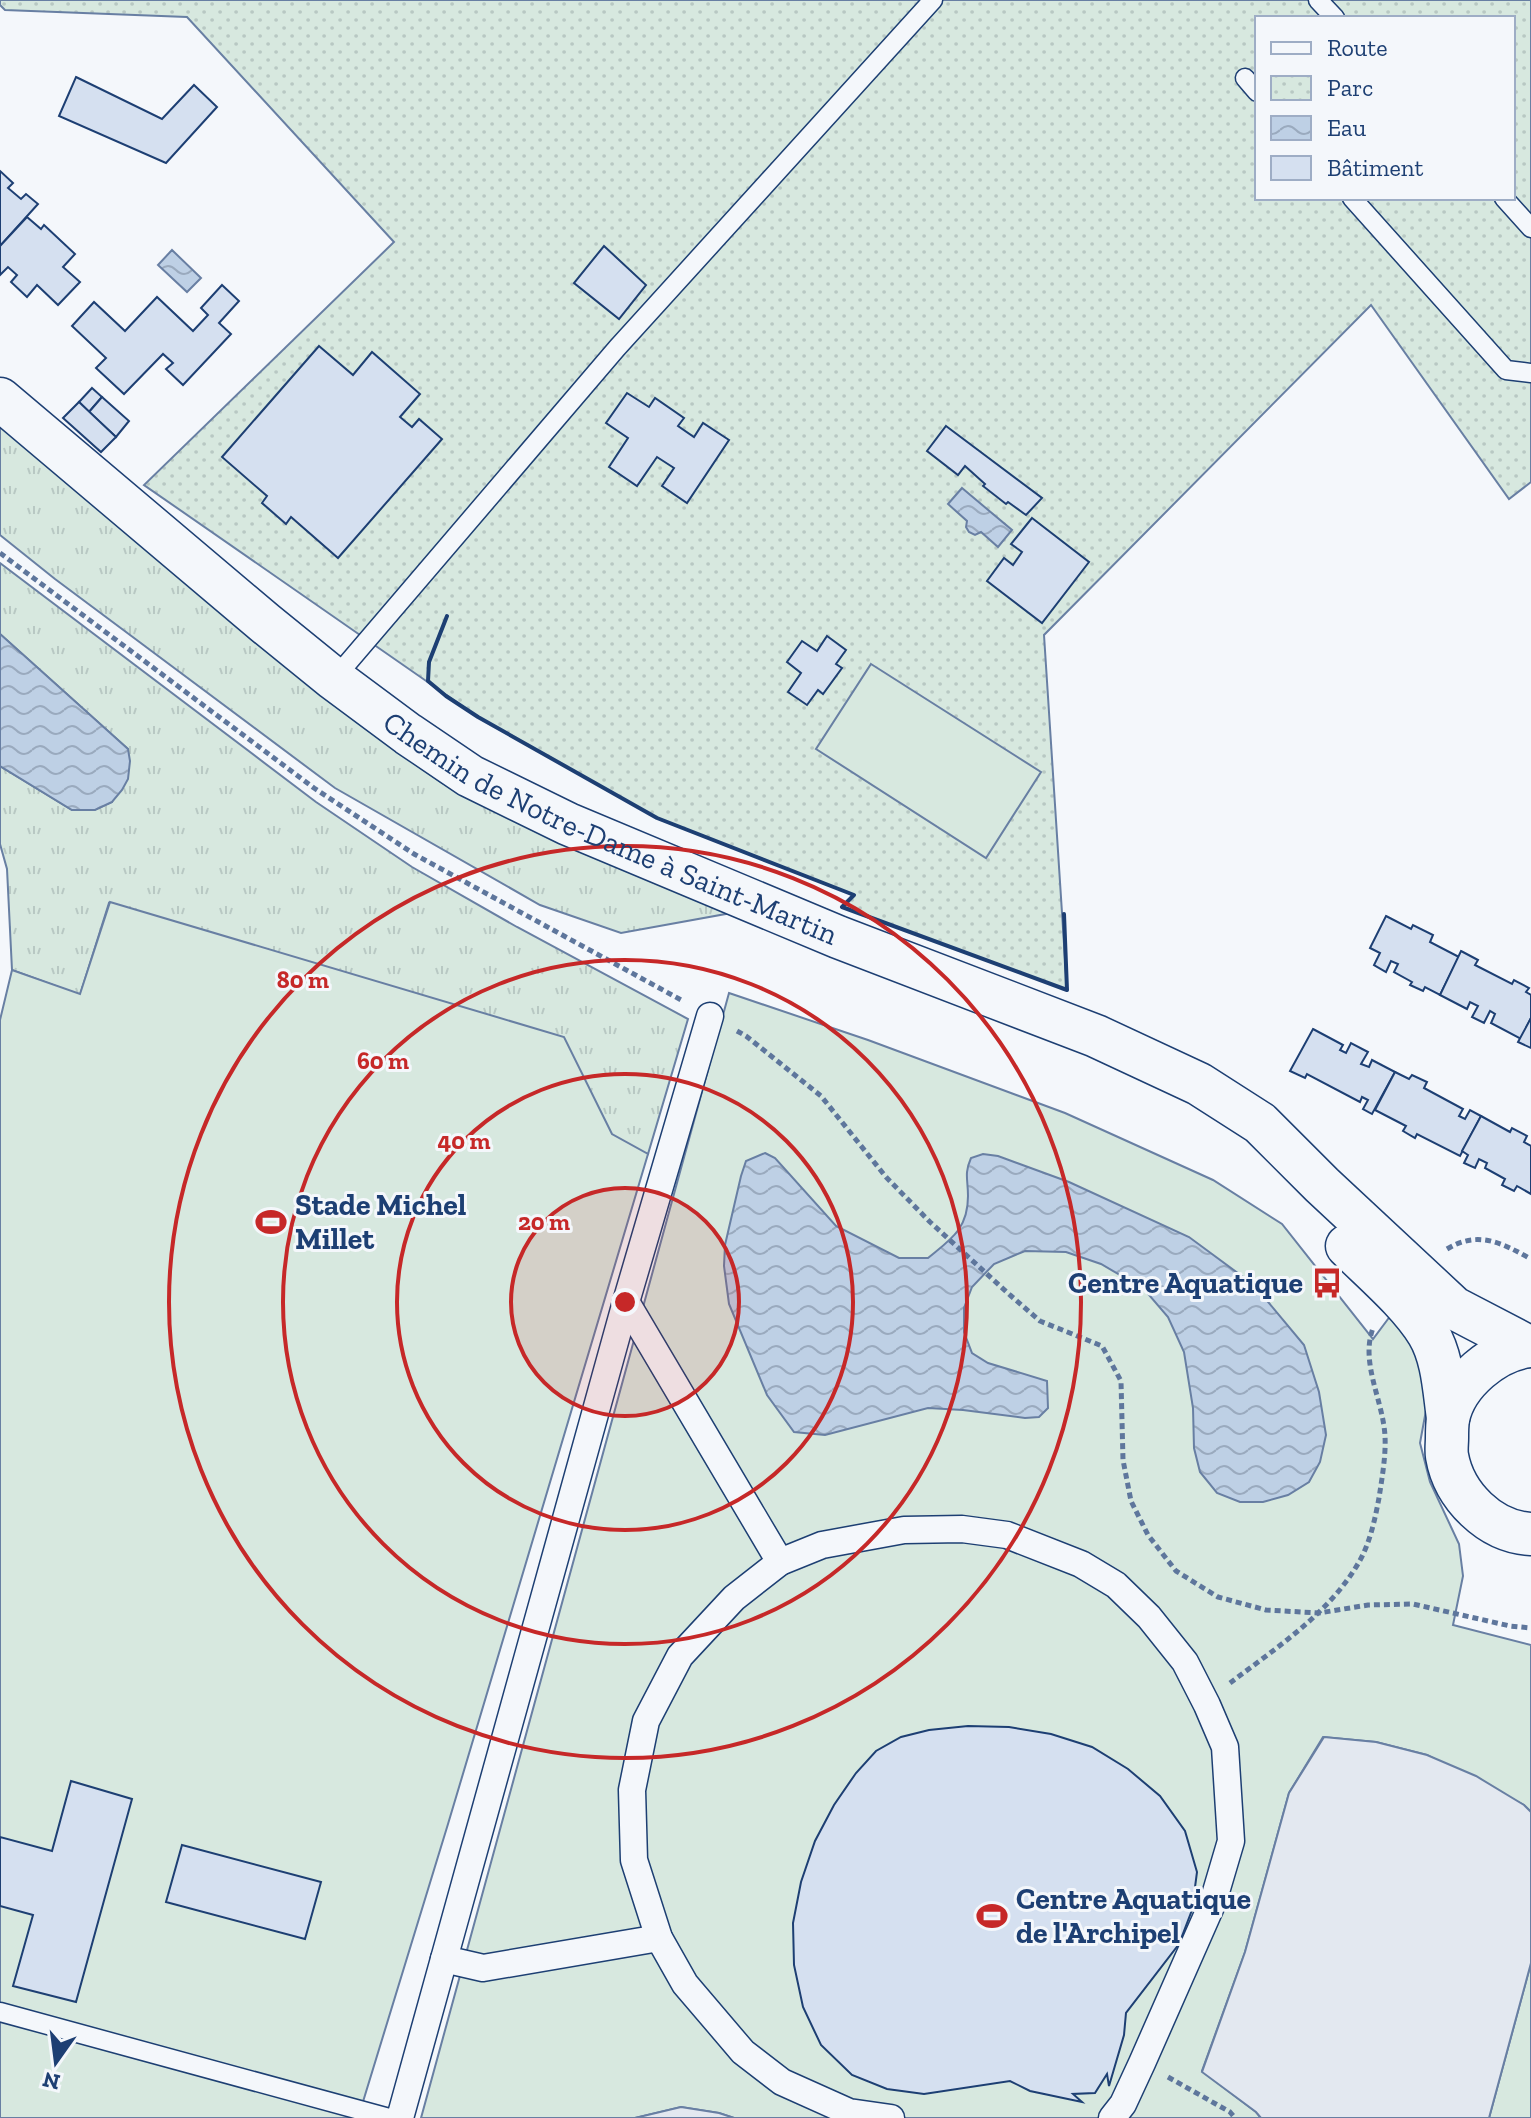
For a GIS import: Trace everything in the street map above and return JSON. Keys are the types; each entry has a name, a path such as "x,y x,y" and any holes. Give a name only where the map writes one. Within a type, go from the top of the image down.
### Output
{"street":[{"name":"Chemin de Notre-Dame à Saint-Martin","path":"0,399 334,679 435,754 470,776 568,824 838,937 1096,1036 1199,1084 1260,1123 1408,1285 1441,1369 1448,1418 1446,1455 1459,1490 1484,1518 1518,1533 1531,1534"},
{"path":"400,2118 626,1302 710,1016"},
{"name":"Chemin de Notre-Dame à Saint-Martin","path":"1408,1285 1529,1346"},
{"path":"626,1302 780,1562"},
{"path":"1448,1418 1464,1384 1492,1359 1529,1346"},
{"path":"891,2118 849,2112 782,2082 743,2052 685,1984 659,1938 634,1860 632,1790 646,1721 680,1656 734,1598 780,1562 822,1545 904,1530 962,1529 1007,1535 1081,1564 1116,1585 1149,1617 1185,1662 1225,1747 1231,1841 1213,1902 1123,2104 1112,2118"},
{"path":"444,1959 483,1968 659,1938"}],"lane":[{"path":"334,679 617,348 933,0"},
{"path":"1318,0 1333,16"},
{"path":"1354,200 1506,370 1531,373"},
{"path":"1506,200 1531,228"},
{"path":"0,2012 389,2118"}],"path":[{"path":"0,553 314,788 414,854 746,1036 821,1096 886,1177 1010,1295 1040,1321 1102,1346 1121,1381 1123,1460 1131,1501 1148,1535 1176,1571 1218,1597 1266,1610 1319,1613 1368,1605 1413,1604 1531,1628"},
{"path":"1206,1702 1319,1613 1334,1598 1361,1560 1375,1521 1385,1437 1368,1343 1376,1320 1434,1257 1453,1245 1474,1238 1504,1244 1531,1259"},
{"path":"1142,2063 1230,2112 1235,2118"}],"green space":[{"path":"0,0 1531,0 1531,482 1509,499 1371,305 1044,635 1067,990 842,907 854,895 657,818 478,717 144,485 394,242 187,17 5,10"},
{"path":"0,421 128,520 251,639 366,729 442,783 522,822 731,913 621,933 540,905 335,788 0,535"},
{"path":"0,563 316,802 412,867 688,1019 648,1154 606,1146 109,903 80,995 12,970 7,869 0,844 0,766 72,810 94,810 112,802 128,749 0,634"},
{"path":"871,664 1041,772 986,858 816,749"},
{"path":"110,902 564,1037 612,1134 648,1154 358,2118 0,2118 0,1020 12,970 80,994"},
{"path":"729,993 868,1040 1065,1113 1213,1180 1282,1224 1373,1339 1391,1315 1415,1342 1429,1394 1420,1443 1430,1482 1459,1544 1463,1576 1453,1625 1531,1645 1531,1812 1524,1805 1427,1755 1376,1742 1323,1737 1289,1793 1245,1952 1202,2071 1261,2118 734,2118 681,2107 635,2118 421,2118"},
{"path":"1531,1963 1531,2118 1489,2118"}],"shaded area":[{"path":"1324,1737 1376,1742 1427,1755 1476,1776 1531,1812 1531,1963 1489,2118 1261,2118 1202,2072 1245,1952 1289,1793"},
{"path":"681,2107 719,2113 734,2118 635,2118"}],"water":[{"path":"172,250 201,278 187,292 158,265"},
{"path":"962,488 1012,530 998,547 981,532 975,535 969,532 967,521 948,504"},
{"path":"0,634 128,749 128,779 112,802 95,810 72,810 0,766"},
{"path":"765,1153 775,1158 836,1226 899,1258 928,1258 957,1232 967,1207 967,1173 971,1158 983,1154 998,1156 1069,1182 1189,1237 1254,1285 1304,1345 1319,1392 1326,1435 1320,1462 1309,1482 1288,1495 1263,1502 1240,1502 1217,1493 1200,1472 1194,1448 1193,1408 1184,1352 1168,1317 1144,1289 1101,1264 1066,1252 1025,1251 994,1264 972,1287 964,1308 964,1332 972,1353 988,1363 1047,1381 1048,1408 1039,1417 928,1408 825,1435 794,1432 767,1395 729,1304 724,1266 725,1245 746,1161"}],"building":[{"path":"76,77 162,119 194,85 217,107 166,163 59,116"},
{"path":"0,171 13,183 8,188 21,199 26,194 38,204 0,246"},
{"path":"27,217 41,229 44,225 75,254 63,267 80,282 58,305 37,285 27,297 11,282 17,275 8,267 0,275 0,246"},
{"path":"604,246 646,285 619,319 574,283"},
{"path":"222,285 239,301 219,323 231,334 183,385 166,369 173,363 163,354 124,394 96,368 106,358 72,326 94,302 125,331 157,297 193,331 208,315 201,308"},
{"path":"319,346 353,375 372,352 420,394 400,417 412,427 419,419 442,439 338,558 291,517 286,524 262,503 267,496 222,457"},
{"path":"92,388 102,397 89,412 79,402"},
{"path":"627,393 649,407 655,398 684,418 678,426 694,437 703,423 729,440 687,503 662,486 674,468 657,457 637,486 609,467 628,438 606,423"},
{"path":"102,397 129,421 116,437 89,412"},
{"path":"79,402 116,437 101,452 63,418"},
{"path":"946,426 1042,498 1026,515 983,486 985,484 965,466 958,475 927,451"},
{"path":"1032,518 1089,562 1042,623 987,581 1004,558 1013,565 1022,552 1011,544"},
{"path":"827,636 846,650 836,664 842,668 823,694 818,690 807,705 788,692 801,673 787,662 802,641 817,651"},
{"path":"1386,916 1411,929 1413,925 1433,935 1430,942 1459,957 1440,995 1425,987 1423,991 1410,985 1412,982 1394,972 1398,964 1391,961 1386,972 1374,965 1380,953 1370,948"},
{"path":"1461,951 1478,960 1475,965 1512,984 1514,980 1529,988 1526,992 1531,995 1531,1018 1521,1039 1491,1023 1495,1014 1490,1011 1484,1023 1472,1017 1478,1006 1470,1002 1467,1009 1440,995"},
{"path":"1531,1018 1531,1048 1518,1042"},
{"path":"1313,1029 1343,1045 1340,1050 1346,1053 1351,1043 1368,1052 1361,1064 1369,1067 1372,1060 1395,1072 1372,1114 1363,1109 1368,1100 1362,1097 1360,1102 1307,1074 1305,1078 1290,1071"},
{"path":"1395,1072 1409,1079 1412,1075 1427,1082 1424,1088 1463,1109 1459,1116 1465,1119 1470,1110 1481,1116 1460,1156 1417,1134 1415,1138 1403,1131 1406,1126 1375,1110"},
{"path":"1481,1116 1510,1132 1512,1128 1527,1136 1524,1142 1531,1146 1531,1194 1517,1186 1514,1191 1502,1185 1505,1179 1485,1168 1487,1163 1479,1159 1475,1168 1464,1163 1468,1155 1462,1151"},
{"name":"Centre Aquatique de l'Archipel","path":"968,1726 1009,1727 1051,1734 1092,1747 1128,1769 1160,1796 1185,1831 1197,1872 1192,1910 1179,1944 1126,2013 1124,2035 1109,2086 1107,2074 1095,2093 1073,2094 1082,2102 1030,2091 1010,2081 924,2094 887,2089 852,2075 821,2045 803,2007 794,1965 793,1923 801,1882 815,1841 834,1805 876,1751 901,1737"},
{"path":"71,1781 132,1799 76,2002 13,1986 33,1915 0,1906 0,1837 52,1851"},
{"path":"182,1845 321,1882 305,1939 166,1902"}],"wall":[{"path":"447,616 429,662 428,681 478,717 657,818 854,895 842,907 1067,990 1064,914"}],"place":[{"name":"Stade Michel Millet","path":"271,1222"},
{"name":"Centre Aquatique","path":"1327,1283"},
{"name":"Centre Aquatique de l'Archipel","path":"992,1916"}]}
